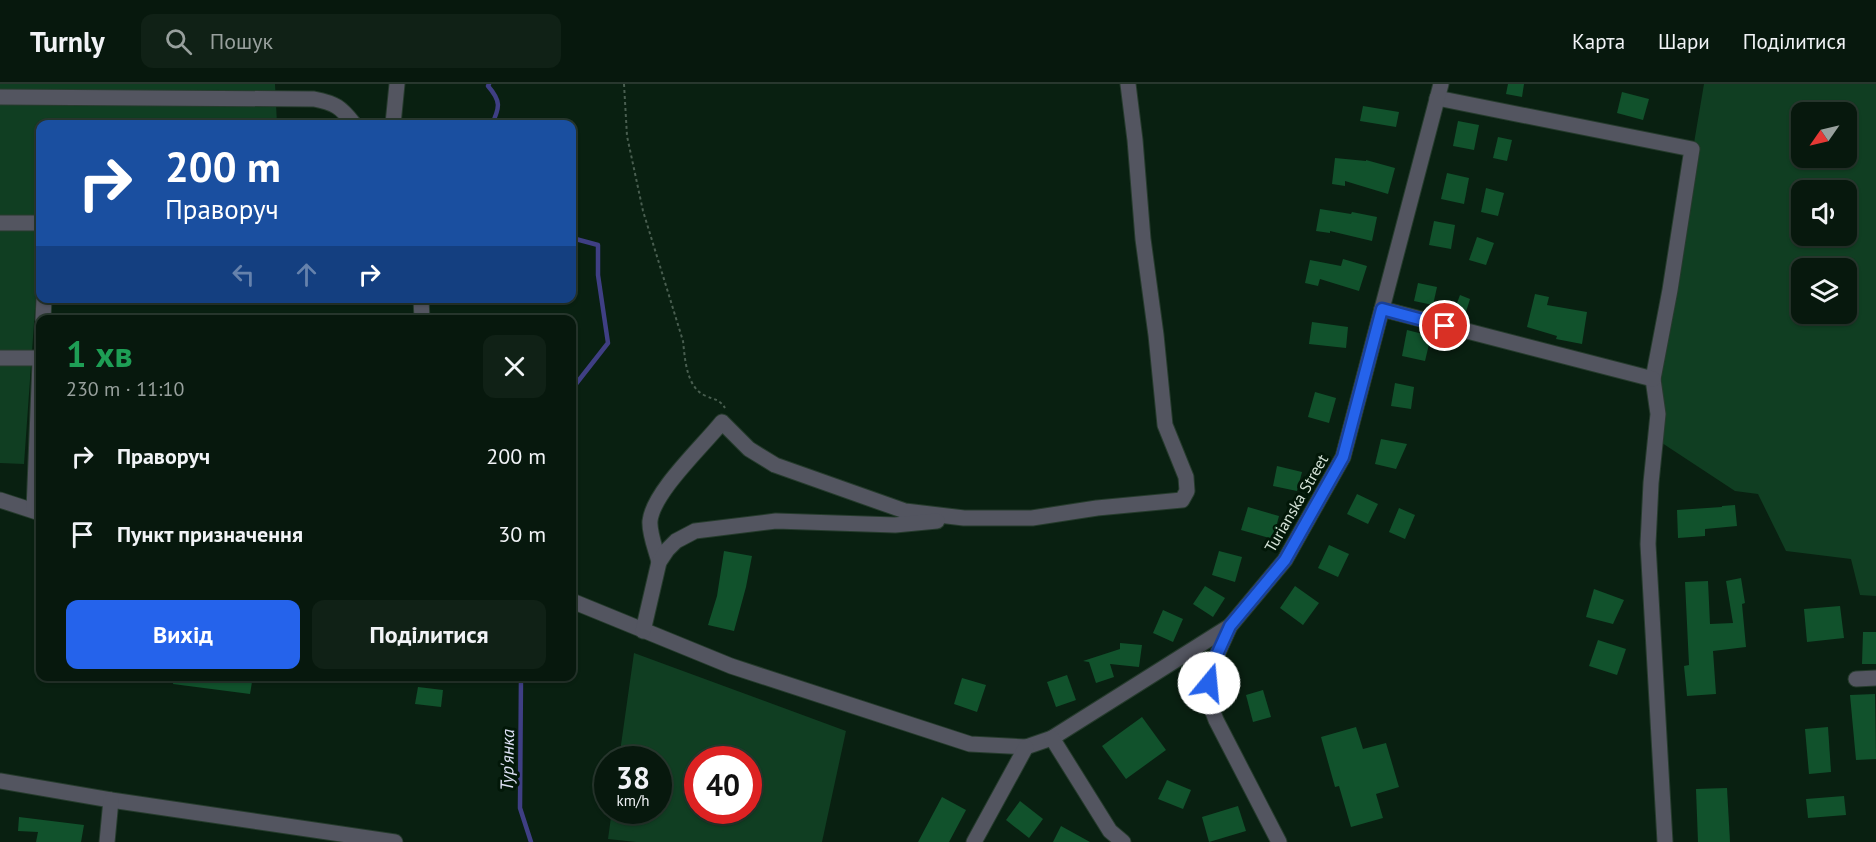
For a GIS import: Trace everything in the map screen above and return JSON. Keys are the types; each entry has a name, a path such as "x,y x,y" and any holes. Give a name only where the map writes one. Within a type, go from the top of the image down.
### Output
{"street":[{"path":"393,120 397,84"},
{"path":"643,631 659,562 667,550 695,531 776,521 895,525 964,518 1032,518 1097,508 1177,501 1186,496 1186,477 1165,425 1143,239 1128,84"},
{"path":"1439,91 1692,149 1670,290 1653,379 1658,414 1648,544 1665,842"},
{"name":"Turianska Street","path":"1279,842 1216,720 1207,696 1210,670 1230,626 1285,560 1343,457 1439,91"},
{"path":"0,97 314,99 333,103 351,120"},
{"path":"0,223 36,223"},
{"path":"1382,309 1653,379"},
{"path":"0,358 36,359"},
{"path":"659,562 650,522 656,501 671,480 722,422 749,450 775,465 905,511 964,518"},
{"path":"0,500 36,511"},
{"path":"576,604 731,666 970,744 1026,747 1052,738 1230,626"},
{"path":"1856,679 1876,678"},
{"path":"1052,738 1110,831 1123,842"},
{"path":"974,842 1026,747"},
{"path":"0,781 111,800 395,842"},
{"path":"107,842 111,800"}],"path":[{"path":"624,84 627,136 643,211 683,341 685,362 690,378 703,396 720,401 727,410 722,422"}],"green space":[{"path":"0,84 275,84 277,120 36,120 36,295 24,464 0,463"},
{"path":"1704,84 1876,84 1876,596 1860,595 1851,559 1786,551 1758,494 1735,491 1659,441 1657,361"},
{"path":"634,653 846,731 822,842 636,842 608,839 610,824 672,824 672,746 621,746"}],"building":[{"path":"1508,84 1524,84 1522,97 1506,94"},
{"path":"1622,92 1649,99 1643,120 1617,113"},
{"path":"1363,106 1399,112 1396,127 1360,121"},
{"path":"1458,121 1479,125 1474,150 1453,146"},
{"path":"1498,137 1512,140 1507,161 1493,158"},
{"path":"1335,158 1366,160 1395,168 1388,194 1345,181 1345,186 1332,184"},
{"path":"1447,173 1469,178 1464,204 1441,199"},
{"path":"1486,188 1504,193 1498,216 1481,212"},
{"path":"1320,209 1377,217 1372,241 1330,231 1330,233 1316,231"},
{"path":"1434,221 1455,225 1451,249 1429,245"},
{"path":"1477,237 1494,243 1486,265 1469,260"},
{"path":"1343,259 1367,266 1359,291 1320,279 1318,286 1305,283 1310,260 1341,266"},
{"path":"1418,283 1437,287 1433,305 1414,301"},
{"path":"1535,294 1549,297 1547,305 1587,312 1582,344 1556,339 1557,336 1527,327"},
{"path":"1460,295 1470,299 1464,318 1453,314"},
{"path":"1312,322 1348,327 1346,348 1309,344"},
{"path":"1407,330 1431,336 1425,361 1402,356"},
{"path":"1395,383 1414,387 1411,409 1391,406"},
{"path":"1315,392 1336,398 1329,423 1308,417"},
{"path":"1381,439 1407,444 1396,469 1375,464"},
{"path":"1277,466 1302,472 1297,491 1273,486"},
{"path":"1357,494 1378,504 1368,524 1347,514"},
{"path":"1735,505 1737,526 1705,529 1705,536 1678,538 1677,510"},
{"path":"1248,507 1279,516 1273,539 1241,530"},
{"path":"1399,508 1415,515 1405,539 1389,532"},
{"path":"1329,545 1349,554 1338,577 1318,568"},
{"path":"724,551 752,556 734,631 708,625 717,596"},
{"path":"1219,551 1242,557 1235,582 1212,575"},
{"path":"1741,578 1745,603 1742,604 1746,647 1713,651 1716,694 1687,696 1684,666 1689,665 1685,582 1708,581 1710,624 1733,623 1726,581"},
{"path":"1205,586 1225,598 1213,617 1193,604"},
{"path":"1295,586 1319,603 1303,625 1280,608"},
{"path":"1594,589 1624,600 1613,624 1586,617"},
{"path":"1840,606 1844,638 1807,642 1804,609"},
{"path":"1163,610 1183,619 1173,642 1153,633"},
{"path":"1863,632 1876,632 1876,664 1862,664"},
{"path":"1598,640 1626,649 1617,675 1589,666"},
{"path":"1120,643 1142,645 1139,667 1110,664 1114,677 1096,683 1089,662 1083,661 1120,649"},
{"path":"1067,675 1076,700 1056,707 1047,682"},
{"path":"962,678 986,685 977,712 954,704"},
{"path":"173,681 252,681 250,694 173,684"},
{"path":"418,687 443,690 441,707 415,704"},
{"path":"1263,690 1271,717 1253,722 1246,695"},
{"path":"1875,694 1876,759 1856,760 1850,695"},
{"path":"1142,717 1166,750 1126,779 1102,746"},
{"path":"1356,727 1363,749 1386,743 1399,787 1376,794 1383,818 1351,827 1339,786 1335,787 1321,737"},
{"path":"1828,727 1831,772 1809,774 1805,729"},
{"path":"1167,780 1191,790 1183,809 1158,799"},
{"path":"1727,788 1730,842 1698,842 1696,789"},
{"path":"1844,796 1846,815 1808,818 1806,799"},
{"path":"942,797 966,810 949,842 918,842"},
{"path":"1020,801 1043,819 1029,838 1006,820"},
{"path":"1238,806 1246,831 1209,842 1202,817"},
{"path":"19,817 84,825 81,842 36,842 38,832 18,831"},
{"path":"1061,826 1090,842 1053,842"}],"waterway":[{"name":"Тур'янка","path":"489,84 498,104 494,120"},
{"name":"Тур'янка","path":"576,239 598,245 598,275 608,343 576,384"},
{"name":"Тур'янка","path":"521,681 520,808 531,842"}],"route":[{"path":"1209,683 1210,670 1230,626 1285,560 1343,457 1382,309 1445,326"}]}
